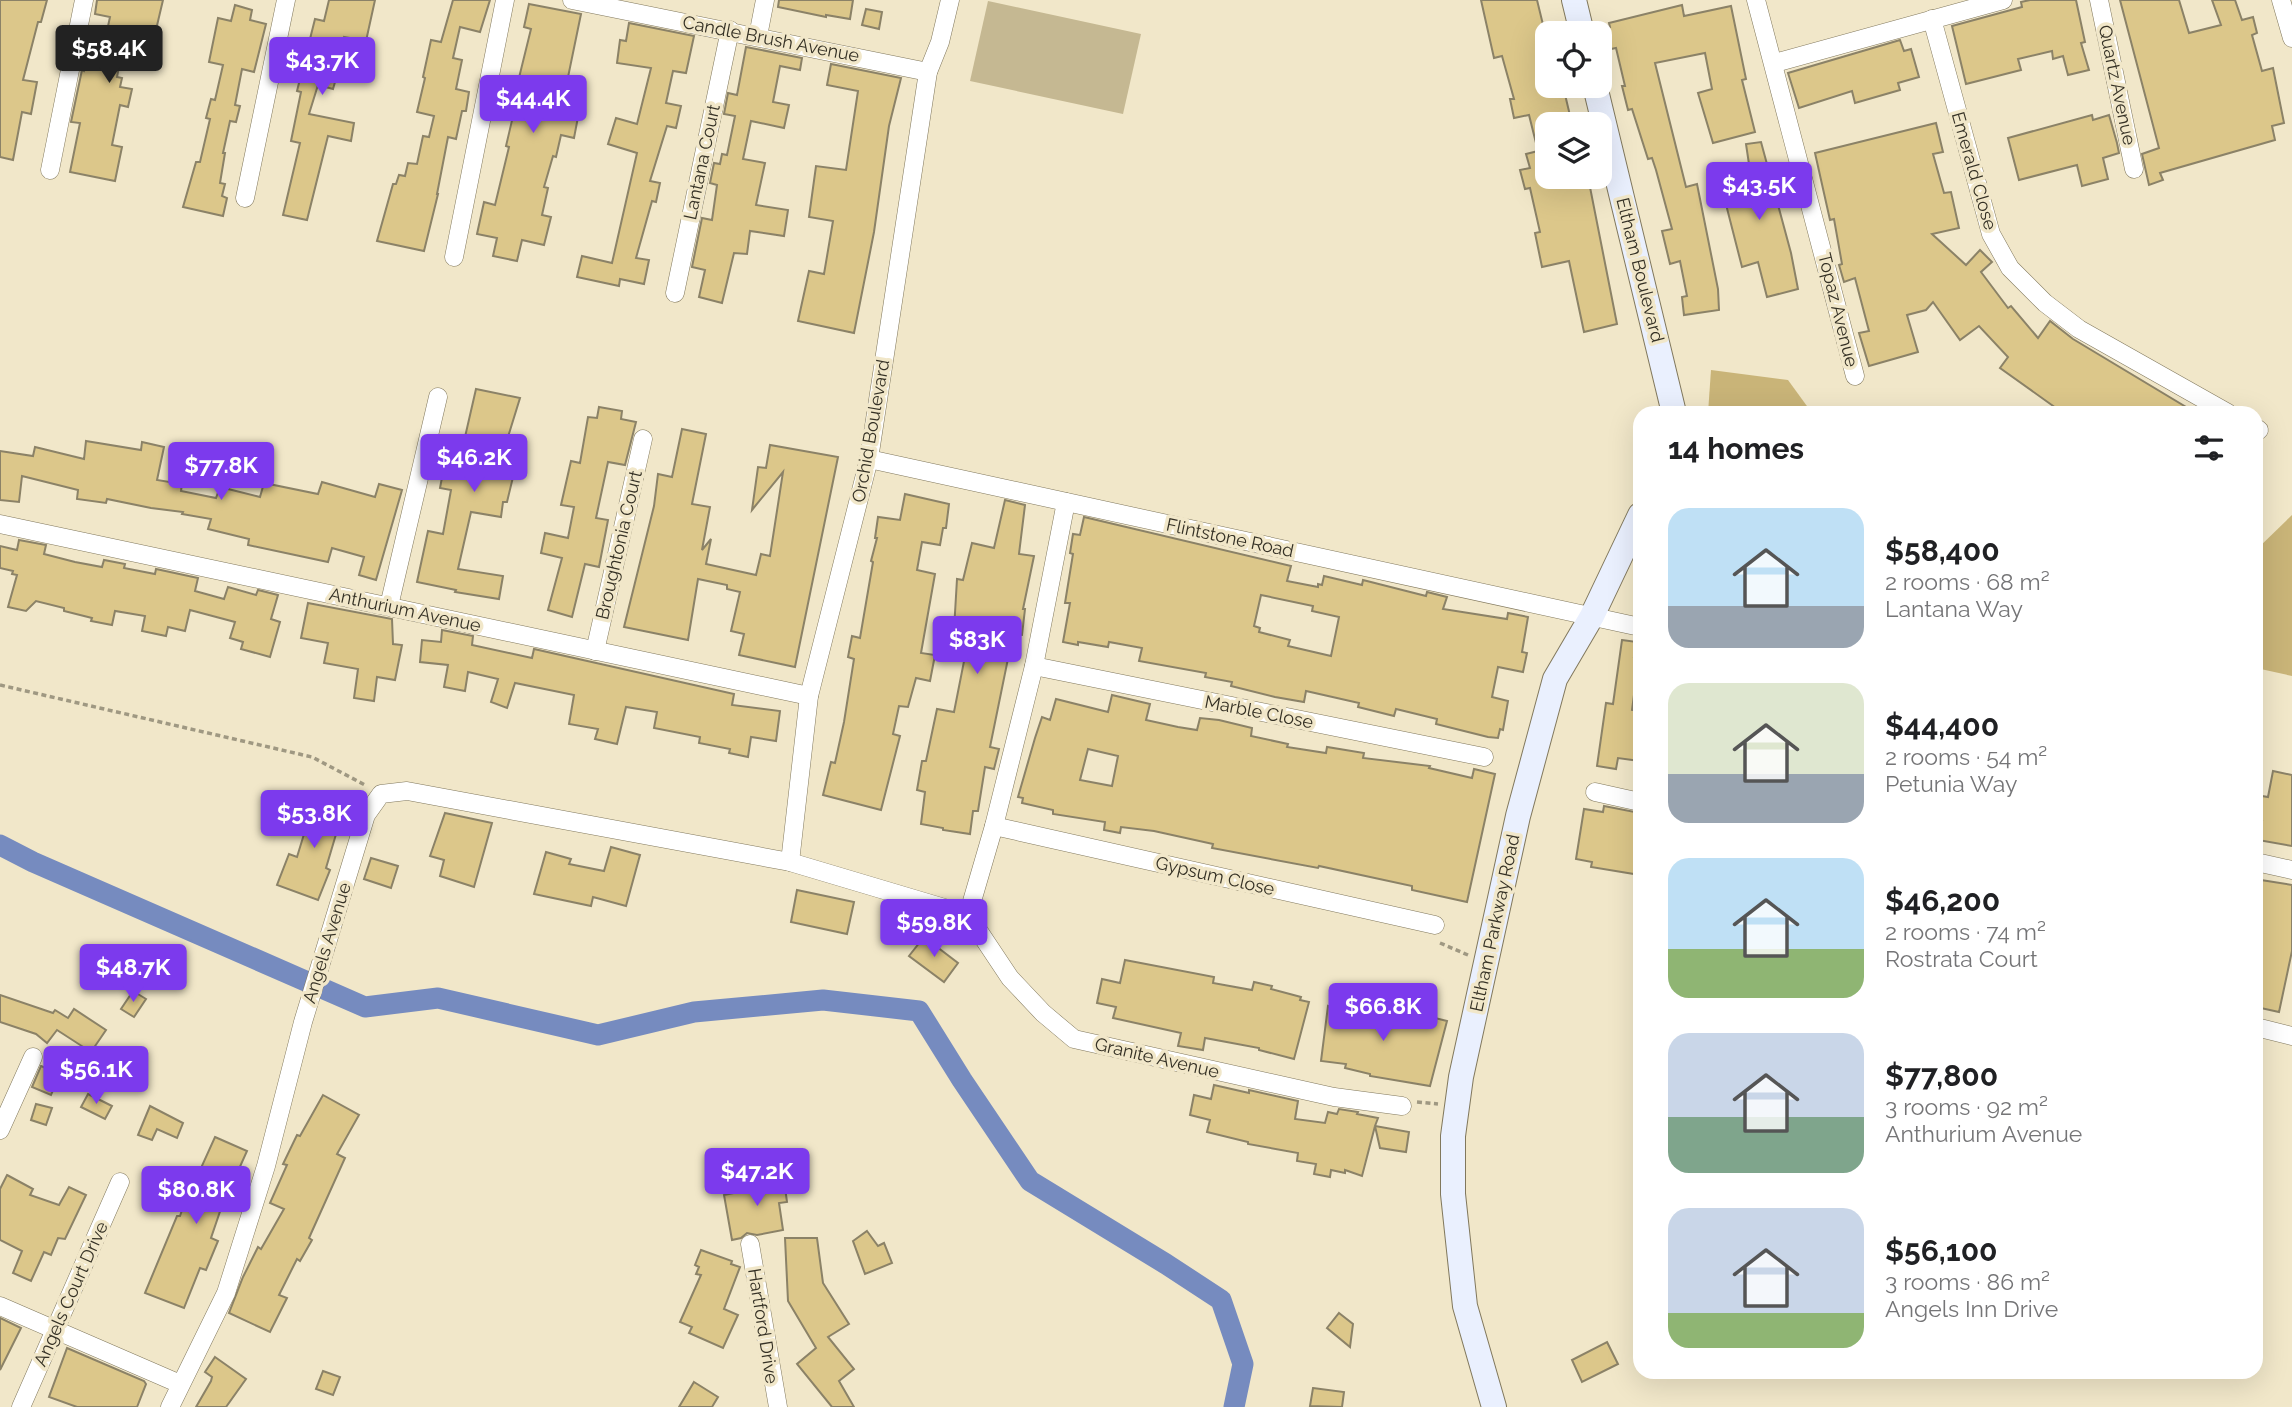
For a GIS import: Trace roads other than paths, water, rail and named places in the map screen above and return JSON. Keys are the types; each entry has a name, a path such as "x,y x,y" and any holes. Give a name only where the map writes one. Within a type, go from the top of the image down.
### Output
{"street":[{"path":"50,170 84,0"},
{"path":"245,198 286,0"},
{"path":"454,257 505,0"},
{"name":"Candle Brush Avenue","path":"572,0 928,72"},
{"path":"758,36 765,0"},
{"name":"Orchid Boulevard","path":"790,862 809,696 869,459 928,72 940,42 950,0"},
{"name":"Topaz Avenue","path":"1756,0 1855,376"},
{"path":"1774,62 2003,0"},
{"name":"Quartz Avenue","path":"2099,0 2134,169"},
{"path":"2281,0 2292,38"},
{"path":"1580,1 1581,21"},
{"name":"Emerald Close","path":"1933,19 1991,234 2011,268 2045,303 2079,329 2216,406"},
{"name":"Lantana Court","path":"675,293 730,30"},
{"name":"Eltham Boulevard","path":"1598,98 1672,406"},
{"path":"388,606 438,397"},
{"name":"Broughtonia Court","path":"595,651 643,439"},
{"name":"Flintstone Road","path":"869,459 1633,625"},
{"path":"790,862 968,915 994,826 1034,666 1066,502"},
{"name":"Anthurium Avenue","path":"0,524 809,696"},
{"path":"1592,616 1633,530"},
{"name":"Eltham Parkway Road","path":"1494,1407 1465,1306 1453,1194 1453,1136 1461,1077 1518,816 1555,679 1592,616"},
{"name":"Marble Close","path":"1034,666 1484,757"},
{"name":"Angels Avenue","path":"170,1407 226,1293 266,1166 322,957 366,816 381,794 407,791 790,862"},
{"path":"1595,792 1633,800"},
{"name":"Gypsum Close","path":"994,826 1435,925"},
{"path":"2263,864 2292,870"},
{"name":"Granite Avenue","path":"968,915 1010,978 1043,1013 1074,1039 1334,1097 1402,1106"},
{"path":"2263,1029 2292,1036"},
{"path":"0,1130 33,1057"},
{"name":"Angels Court Drive","path":"21,1407 120,1182"},
{"name":"Hartford Drive","path":"750,1244 775,1406"},
{"path":"0,1306 180,1384"}],"waterway":[{"path":"0,845 33,862 365,1007 438,998 598,1035 694,1012 823,1000 919,1011 1030,1181 1221,1300 1243,1364 1234,1407"}]}
